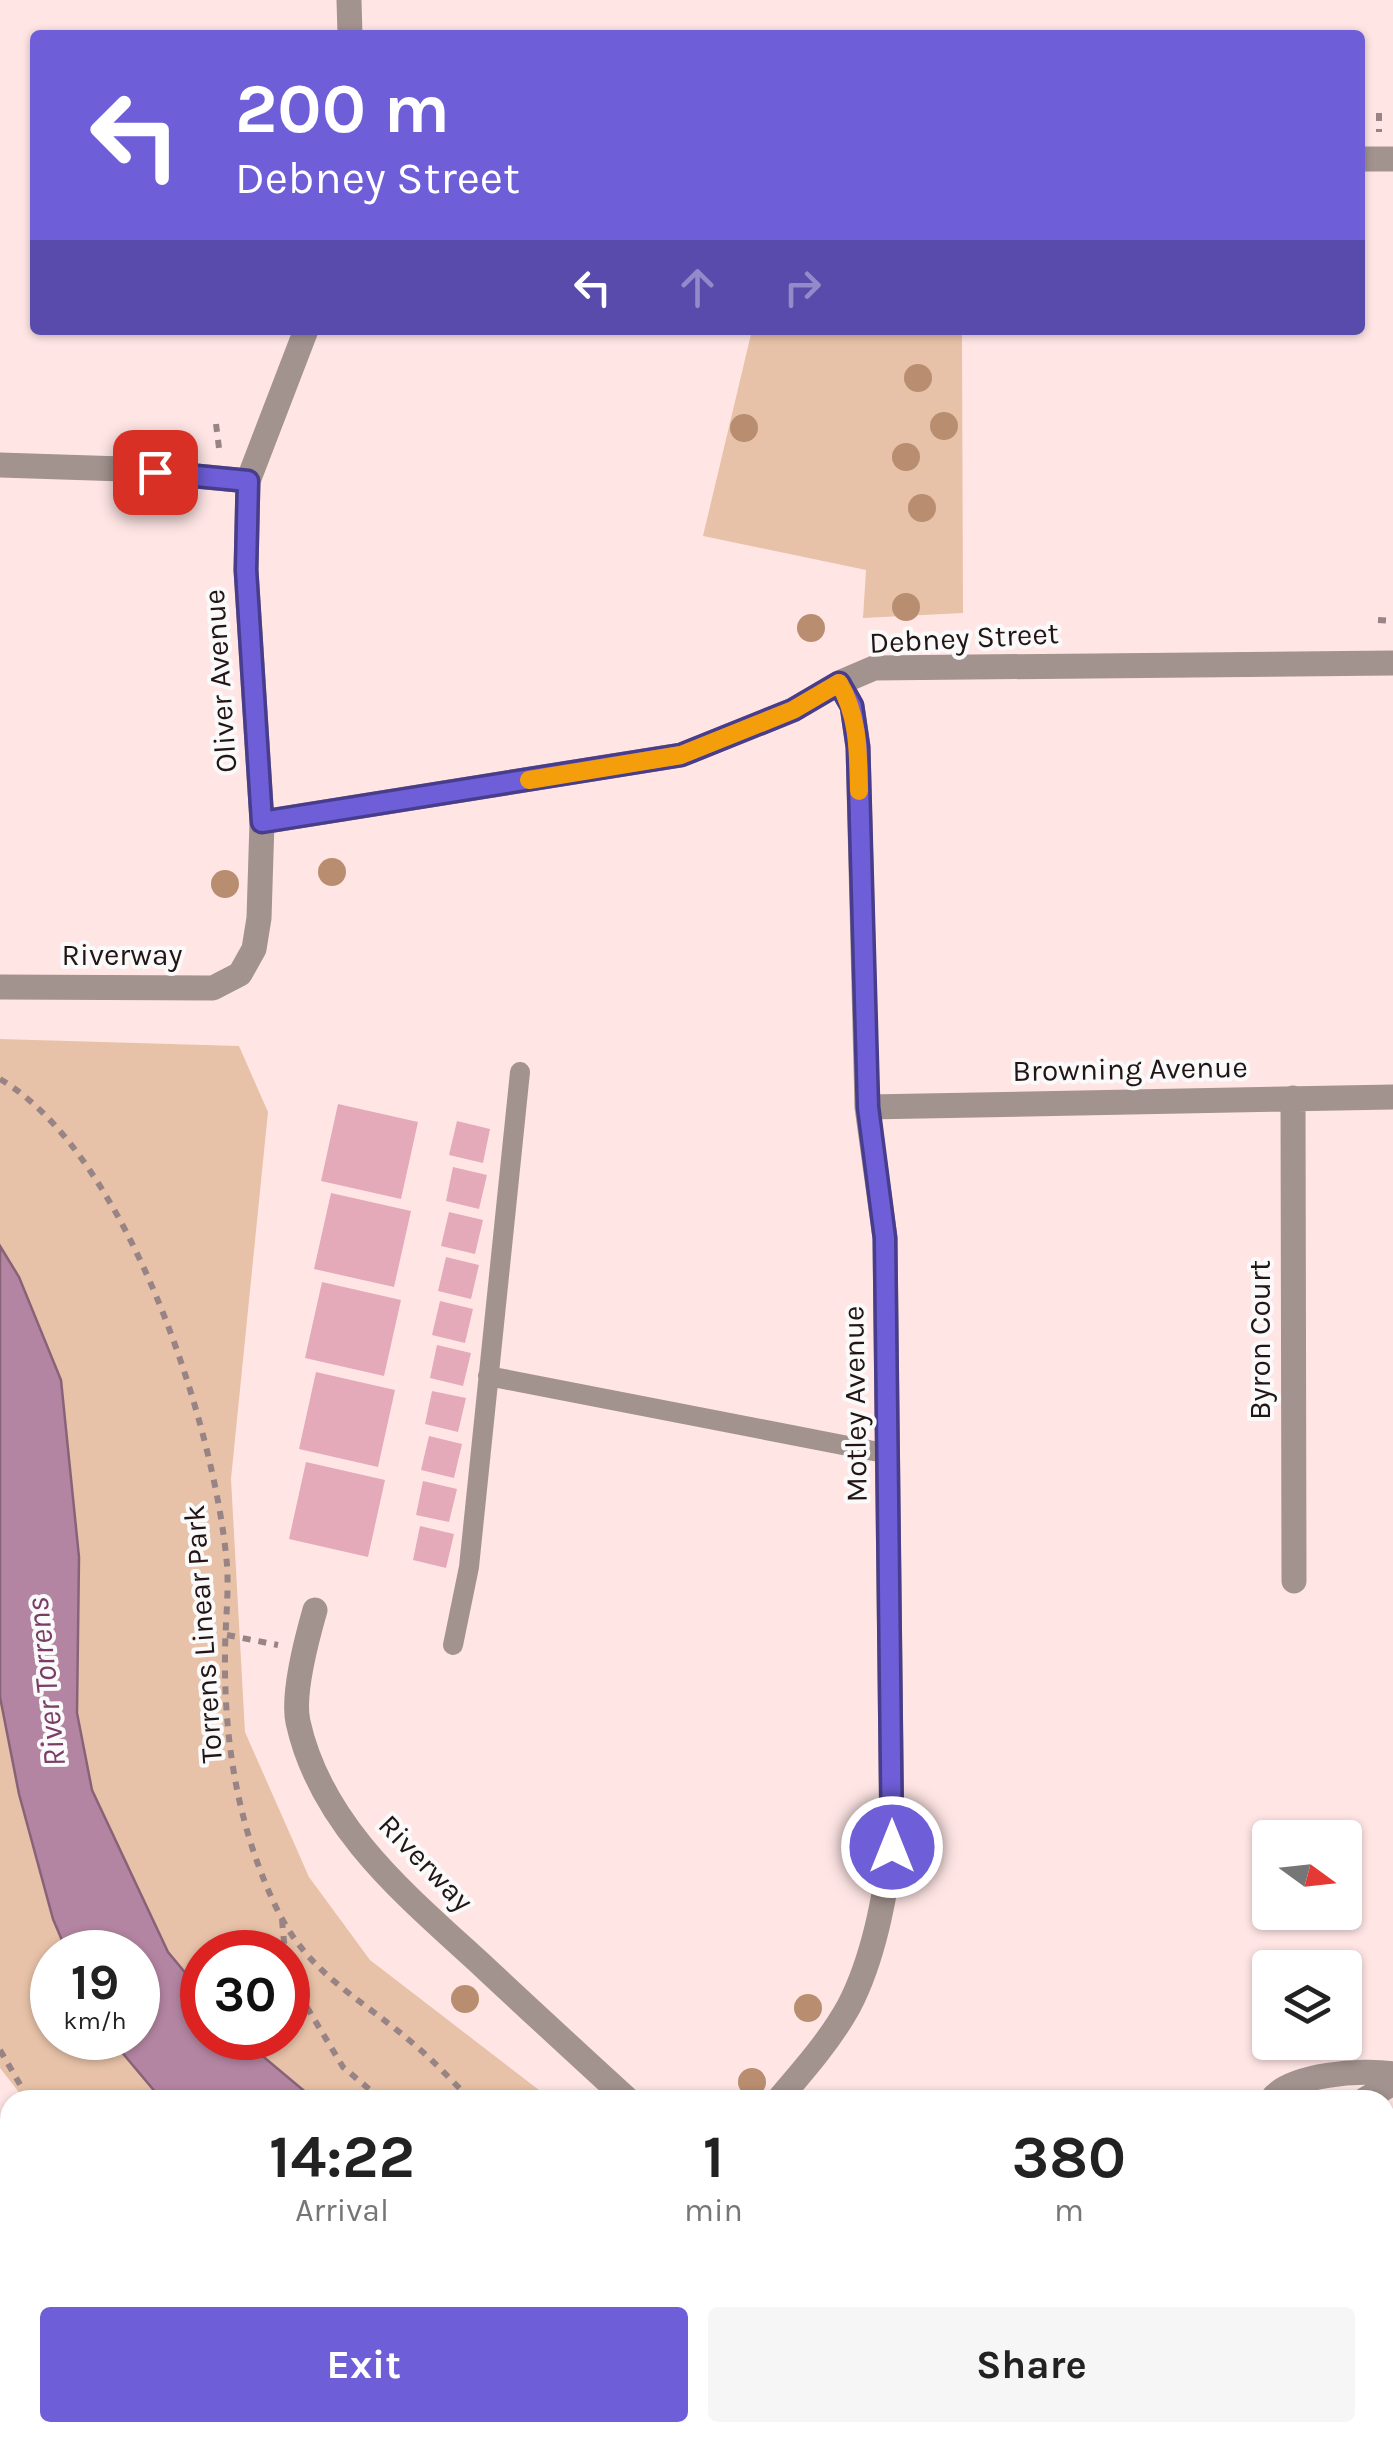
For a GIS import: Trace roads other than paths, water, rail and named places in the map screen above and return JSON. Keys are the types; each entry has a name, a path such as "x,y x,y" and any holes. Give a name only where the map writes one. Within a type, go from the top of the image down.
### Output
{"street":[{"path":"349,0 350,30"},
{"path":"1365,158 1393,159"},
{"name":"Oliver Avenue","path":"240,974 254,949 259,918 262,822 246,570 248,481 304,335"},
{"path":"0,466 123,469 248,481"},
{"name":"Debney Street","path":"262,822 681,755 793,710 874,668 1393,663"},
{"name":"Motley Avenue","path":"787,2090 850,2005 881,1917 892,1847 885,1238 868,1107 858,747 852,706 839,683"},
{"name":"Riverway","path":"0,987 214,988 240,974"},
{"name":"Browning Avenue","path":"868,1107 1393,1097"},
{"name":"Byron Court","path":"1292,1098 1294,1581"},
{"name":"Riverway","path":"315,1610 304,1650 296,1718 312,1766 331,1804 376,1867 617,2090"},
{"path":"1284,2090 1302,2081 1371,2070 1393,2074"}],"lane":[{"path":"453,1644 468,1567 520,1072"},
{"path":"488,1376 889,1454"}],"water":[{"name":"River Torrens","path":"0,1246 19,1277 61,1380 79,1557 77,1713 92,1790 158,1930 58,1930 19,1794 0,1697"},
{"name":"River Torrens","path":"160,1935 180,1966 180,2060 267,2060 303,2090 154,2090 128,2060 160,2060"}]}
